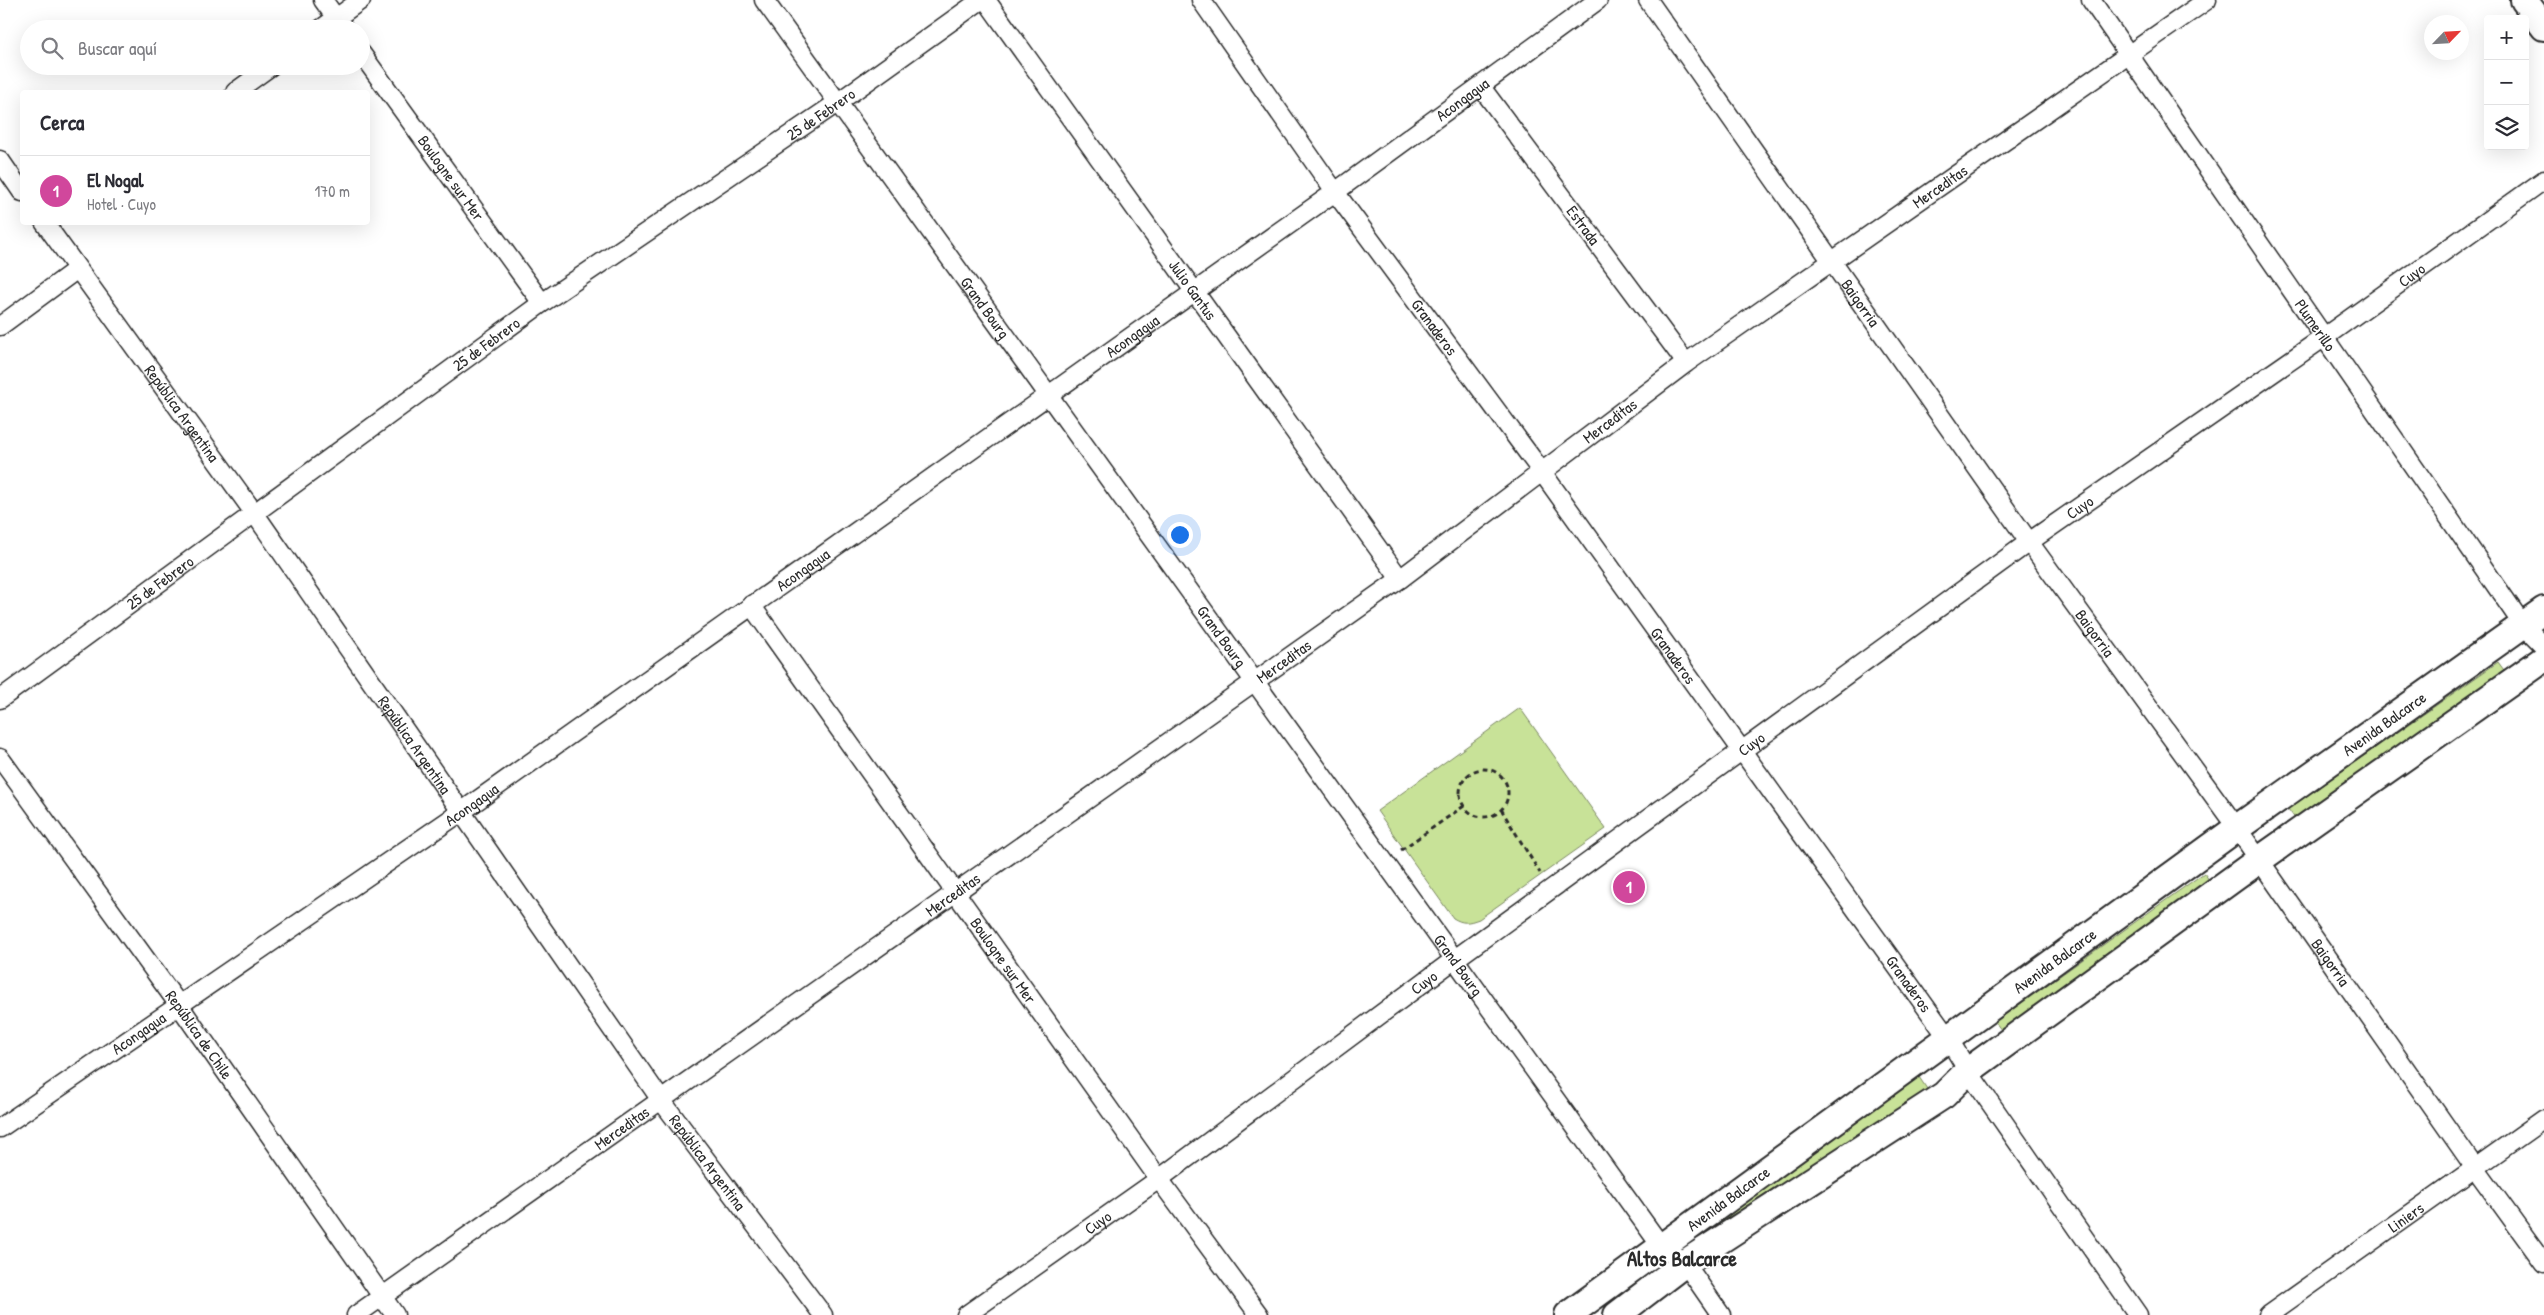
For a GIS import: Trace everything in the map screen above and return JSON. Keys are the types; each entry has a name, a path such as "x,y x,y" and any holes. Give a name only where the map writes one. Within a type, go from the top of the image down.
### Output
{"main road":[{"path":"2524,0 2544,27"},
{"name":"Avenida Balcarce","path":"1568,1315 1660,1246 2237,828 2544,610"},
{"name":"Avenida Balcarce","path":"1617,1315 1685,1264 1944,1095 1968,1071 2259,860 2544,659"}],"street":[{"path":"323,0 338,20"},
{"path":"343,20 361,0"},
{"name":"Grand Bourg","path":"764,0 1456,959 1660,1246 1685,1264 1721,1315"},
{"name":"25 de Febrero","path":"0,699 542,303 837,103 981,0"},
{"name":"Julio Gantus","path":"986,0 1400,579"},
{"name":"Granaderos","path":"1202,0 1335,192 1542,472 1948,1038 1968,1071 2138,1315"},
{"name":"Acongagua","path":"0,1128 461,812 1335,192 1598,0"},
{"name":"Baigorria","path":"1648,0 2029,542 2237,828 2475,1168 2544,1263"},
{"name":"Plumerillo","path":"2091,0 2523,625 2544,646"},
{"name":"Merceditas","path":"356,1315 1400,579 1686,363 2207,0"},
{"name":"Boulogne sur Mer","path":"370,65 542,303"},
{"path":"238,90 259,75"},
{"name":"Estrada","path":"1481,87 1686,363"},
{"path":"0,160 20,189"},
{"name":"Cuyo","path":"966,1315 1159,1178 1456,959 2029,542 2323,338 2544,180"},
{"name":"República Argentina","path":"51,225 76,270 255,514 661,1100 823,1315"},
{"path":"0,326 76,270"},
{"name":"Boulogne sur Mer","path":"751,605 1159,1178 1259,1315"},
{"name":"República de Chile","path":"0,758 179,1006 395,1315"},
{"name":"Liniers","path":"2268,1315 2544,1119"}],"path":[{"path":"1484,768 1492,770 1505,781 1507,796 1501,809 1495,814 1480,816 1473,814 1464,806 1460,796 1463,780 1476,770 1484,768"},
{"path":"1384,861 1464,806"},
{"path":"1501,809 1551,891"}],"green space":[{"path":"2498,662 2509,677 2299,824 2288,809"},
{"path":"1520,708 1606,829 1479,919 1463,922 1453,918 1377,811"},
{"path":"2204,873 2215,888 2006,1036 1995,1022"},
{"path":"1919,1077 1929,1092 1721,1241 1710,1226"}],"place":[{"name":"El Nogal","path":"1629,887"}],"district":[{"name":"Altos Balcarce","path":"1682,1258"}]}
